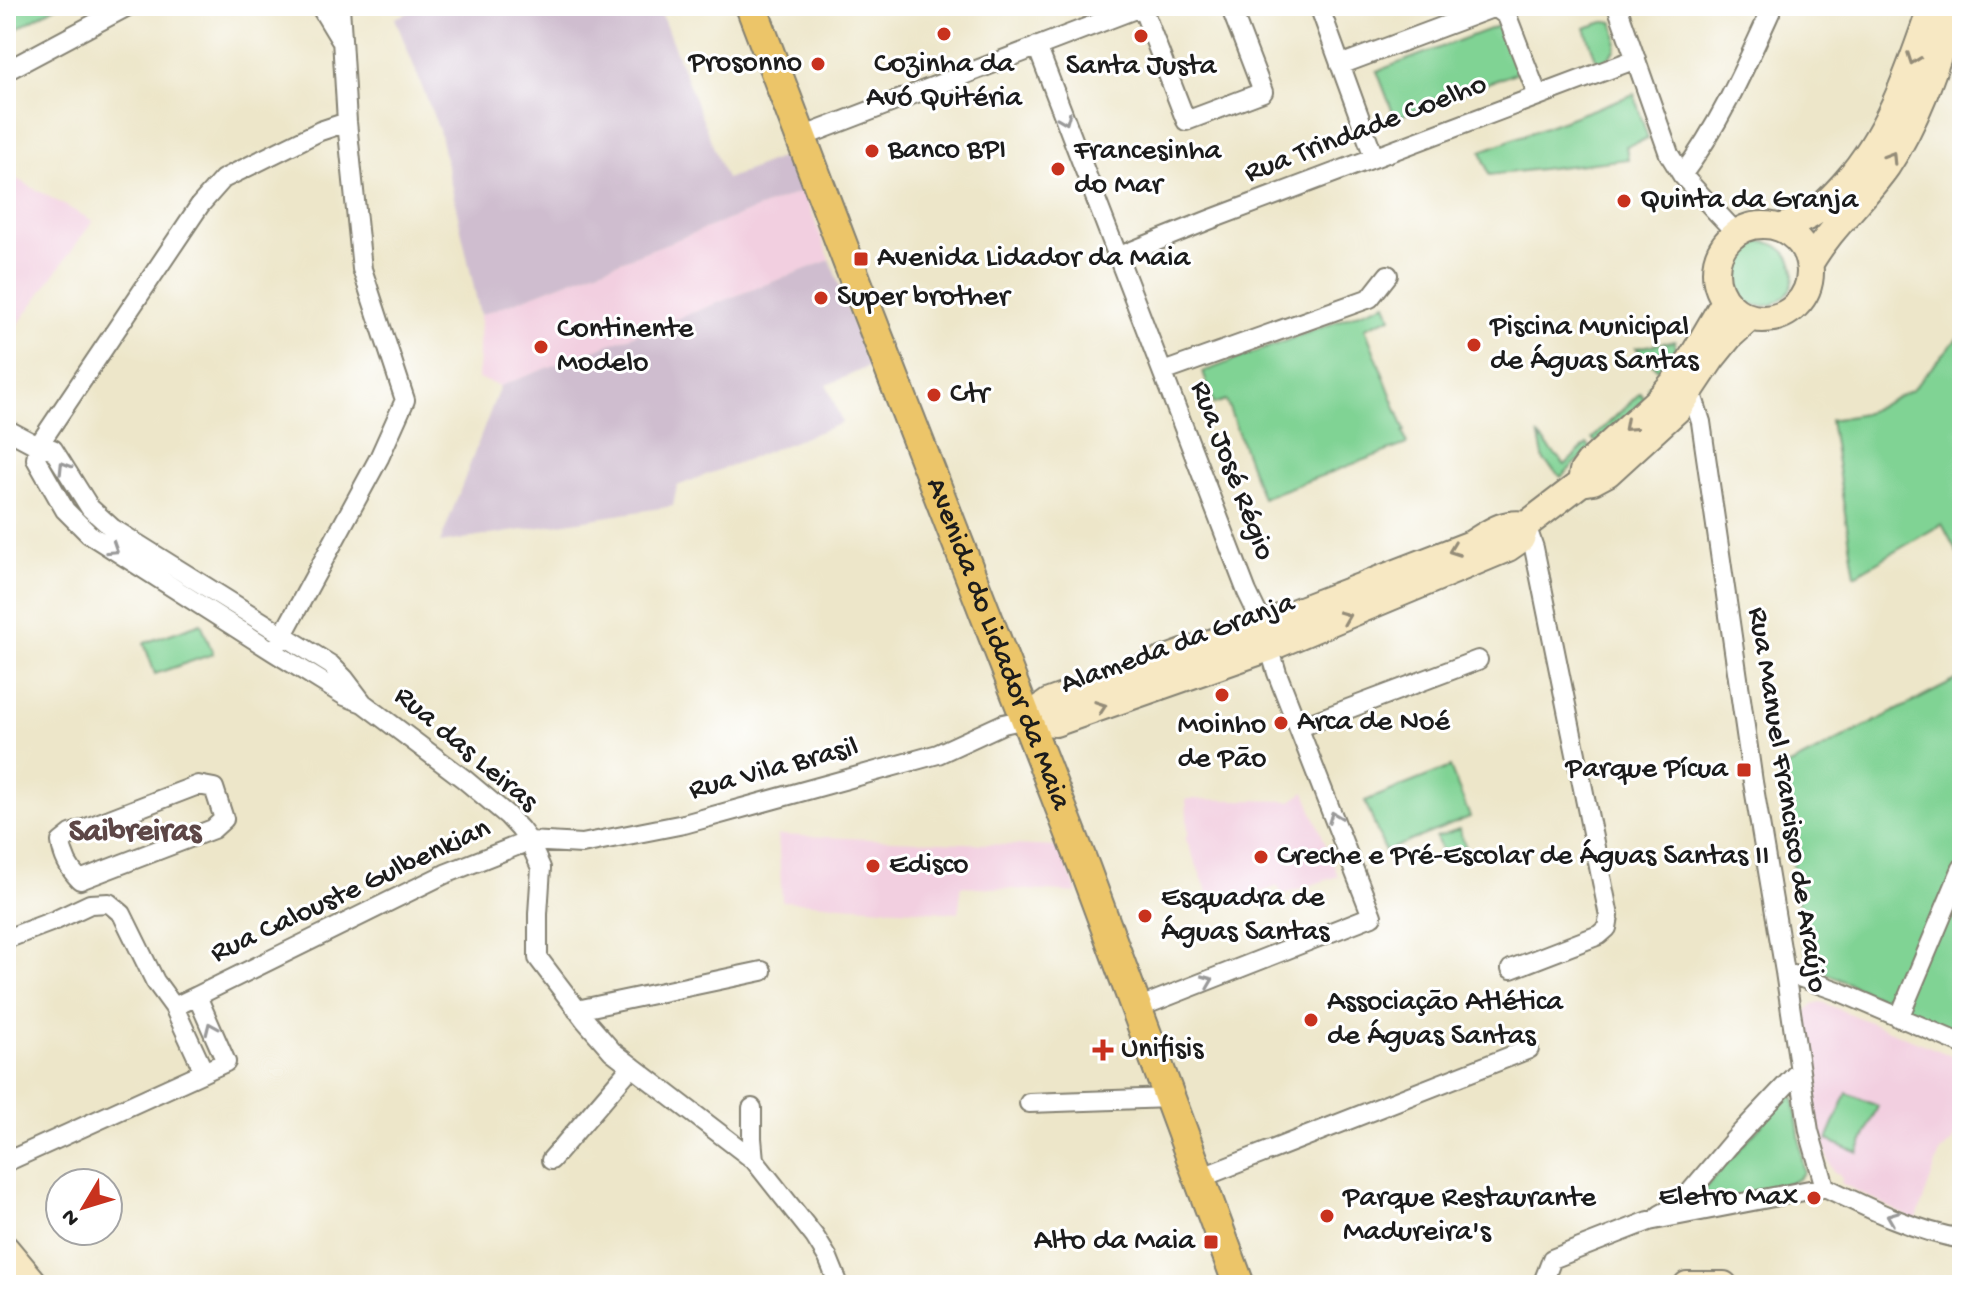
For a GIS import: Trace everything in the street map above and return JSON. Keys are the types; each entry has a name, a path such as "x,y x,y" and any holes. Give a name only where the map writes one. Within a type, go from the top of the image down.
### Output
{"main road":[{"name":"Avenida do Lidador da Maia","path":"751,6 1084,867 1239,1285"}],"street":[{"path":"6,71 128,6"},
{"path":"320,6 342,42"},
{"path":"274,652 379,458 405,400 362,269 347,122 340,6"},
{"path":"802,137 1142,6 1186,121 1263,92 1230,6"},
{"path":"1319,6 1374,157"},
{"path":"1617,6 1669,154 1682,175 1736,233"},
{"path":"1682,175 1744,70 1773,6"},
{"path":"1810,263 1822,243 1889,163 1932,6"},
{"path":"1780,228 1809,216 1832,198 1880,136 1902,114 1933,69 1955,6"},
{"path":"1340,65 1495,7 1507,16 1538,96"},
{"name":"Rua José Régio","path":"1037,46 1372,916 1135,1009"},
{"name":"Rua Trindade Coelho","path":"1117,257 1636,59"},
{"path":"38,446 200,205 223,179 320,131 347,122"},
{"path":"1765,225 1780,228 1794,236 1804,248 1810,263 1810,279 1805,295 1795,308 1782,316 1766,320 1750,318 1725,301 1718,287 1718,257 1736,233 1765,225"},
{"path":"1163,372 1370,298 1388,275"},
{"name":"Alameda da Granja","path":"1026,719 1049,702 1265,636 1471,544 1498,528 1513,522 1526,525 1581,483 1608,473 1678,409 1725,301"},
{"name":"Alameda da Granja","path":"1688,381 1750,318"},
{"name":"Rua Manuel Francisco de Araújo","path":"1688,381 1702,428 1753,782 1809,1131 1825,1187"},
{"name":"Rua das Leiras","path":"6,429 38,446 53,449 83,514 112,528 214,603 274,652 345,696 363,703"},
{"path":"1511,969 1599,935 1607,928 1609,916 1534,548 1526,525"},
{"name":"Rua das Leiras","path":"214,603 283,635 331,665 363,703 507,815 529,841"},
{"path":"1300,727 1478,660"},
{"name":"Rua Vila Brasil","path":"529,841 582,844 684,824 938,754 1003,724 1026,719"},
{"path":"80,880 213,829 224,819 214,788 198,785 71,834 61,842 70,870 80,880 83,907"},
{"path":"529,841 541,868 538,958 612,1051 754,1160 815,1237 839,1285"},
{"name":"Rua Calouste Gulbenkian","path":"174,1007 445,874 529,841"},
{"path":"1899,1018 1962,868"},
{"path":"6,939 90,904 109,903 122,914 155,981 174,1007 204,1072 6,1162"},
{"path":"577,1010 762,971"},
{"path":"1785,972 1962,1044"},
{"name":"Rua Calouste Gulbenkian","path":"197,996 226,1062 204,1072"},
{"path":"1200,1178 1529,1049"},
{"path":"551,1160 632,1066"},
{"path":"1542,1285 1552,1259 1649,1221 1680,1204 1733,1141 1799,1071"},
{"path":"1029,1103 1170,1098"},
{"path":"721,1133 735,1128 752,1108 754,1160"},
{"path":"1649,1221 1825,1187 1909,1224 1962,1239"},
{"path":"6,1249 35,1284"},
{"path":"1687,1285 1724,1285"}],"shaded area":[{"path":"425,6 658,6 726,179 793,153 803,191 480,315 439,130 395,18"},
{"path":"6,173 93,221 6,341"},
{"name":"Continente Modelo","path":"803,191 830,260 500,386 478,379 480,315"},
{"path":"830,260 868,367 827,385 842,423 677,486 673,506 440,543 500,386"},
{"name":"Creche e Pré-Escolar de Águas Santas II","path":"1305,792 1338,876 1282,895 1278,886 1215,910 1185,837 1188,835 1186,799 1291,801"},
{"path":"778,835 1058,847 1078,893 961,886 959,913 782,901"},
{"path":"1821,1002 1962,1060 1962,1117 1952,1142 1940,1153 1916,1221 1841,1183 1838,1173 1834,1173 1816,1129 1810,1097 1816,1081 1807,1011 1813,1004"}],"green space":[{"path":"6,6 57,6 6,35"},
{"path":"1613,22 1616,47 1605,60 1597,62 1585,28"},
{"path":"1503,24 1521,71 1395,118 1377,71"},
{"path":"1634,94 1648,139 1626,146 1628,159 1489,175 1481,151"},
{"path":"1762,242 1774,244 1785,251 1792,262 1792,286 1785,297 1774,304 1762,306 1750,304 1739,297 1732,286 1730,274 1732,262 1739,251 1750,244"},
{"path":"1386,303 1391,317 1365,328 1405,431 1407,444 1262,498 1226,400 1214,404 1203,372"},
{"path":"1962,333 1962,562 1942,524 1855,575 1830,420 1863,414 1912,390"},
{"path":"1675,341 1676,360 1652,392 1647,388 1661,372 1636,348"},
{"path":"1640,393 1645,399 1597,443 1592,439"},
{"path":"1539,437 1565,465 1587,444 1591,449 1561,477 1544,461"},
{"path":"201,623 213,654 155,674 144,643"},
{"path":"1962,677 1962,1027 1958,1033 1810,966 1804,946 1780,770"},
{"path":"1450,767 1470,817 1385,851 1365,801"},
{"path":"1459,829 1467,851 1445,859 1436,837"},
{"path":"1847,1093 1878,1106 1858,1153 1827,1140"},
{"path":"1787,1096 1794,1097 1804,1172 1794,1181 1707,1206 1704,1189"}],"place":[{"name":"Cozinha da Avó Quitéria","path":"944,34"},
{"name":"Santa Justa","path":"1141,36"},
{"name":"Prosonno","path":"818,64"},
{"name":"Banco BPI","path":"872,151"},
{"name":"Francesinha do Mar","path":"1058,169"},
{"name":"Quinta da Granja","path":"1624,201"},
{"name":"Avenida Lidador da Maia","path":"861,259"},
{"name":"Super brother","path":"821,298"},
{"name":"Piscina Municipal de Águas Santas","path":"1474,345"},
{"name":"Continente Modelo","path":"541,347"},
{"name":"Ctr","path":"934,395"},
{"name":"Moinho de Pão","path":"1222,695"},
{"name":"Arca de Noé","path":"1281,723"},
{"name":"Parque Pícua","path":"1744,770"},
{"name":"Creche e Pré-Escolar de Águas Santas II","path":"1261,857"},
{"name":"Edisco","path":"873,866"},
{"name":"Esquadra de Águas Santas","path":"1145,916"},
{"name":"Associação Atlética de Águas Santas","path":"1311,1020"},
{"name":"Unifisis","path":"1103,1050"},
{"name":"Eletro Max","path":"1814,1198"},
{"name":"Parque Restaurante Madureira's","path":"1327,1216"},
{"name":"Alto da Maia","path":"1211,1242"}],"district":[{"name":"Saibreiras","path":"135,833"}]}
